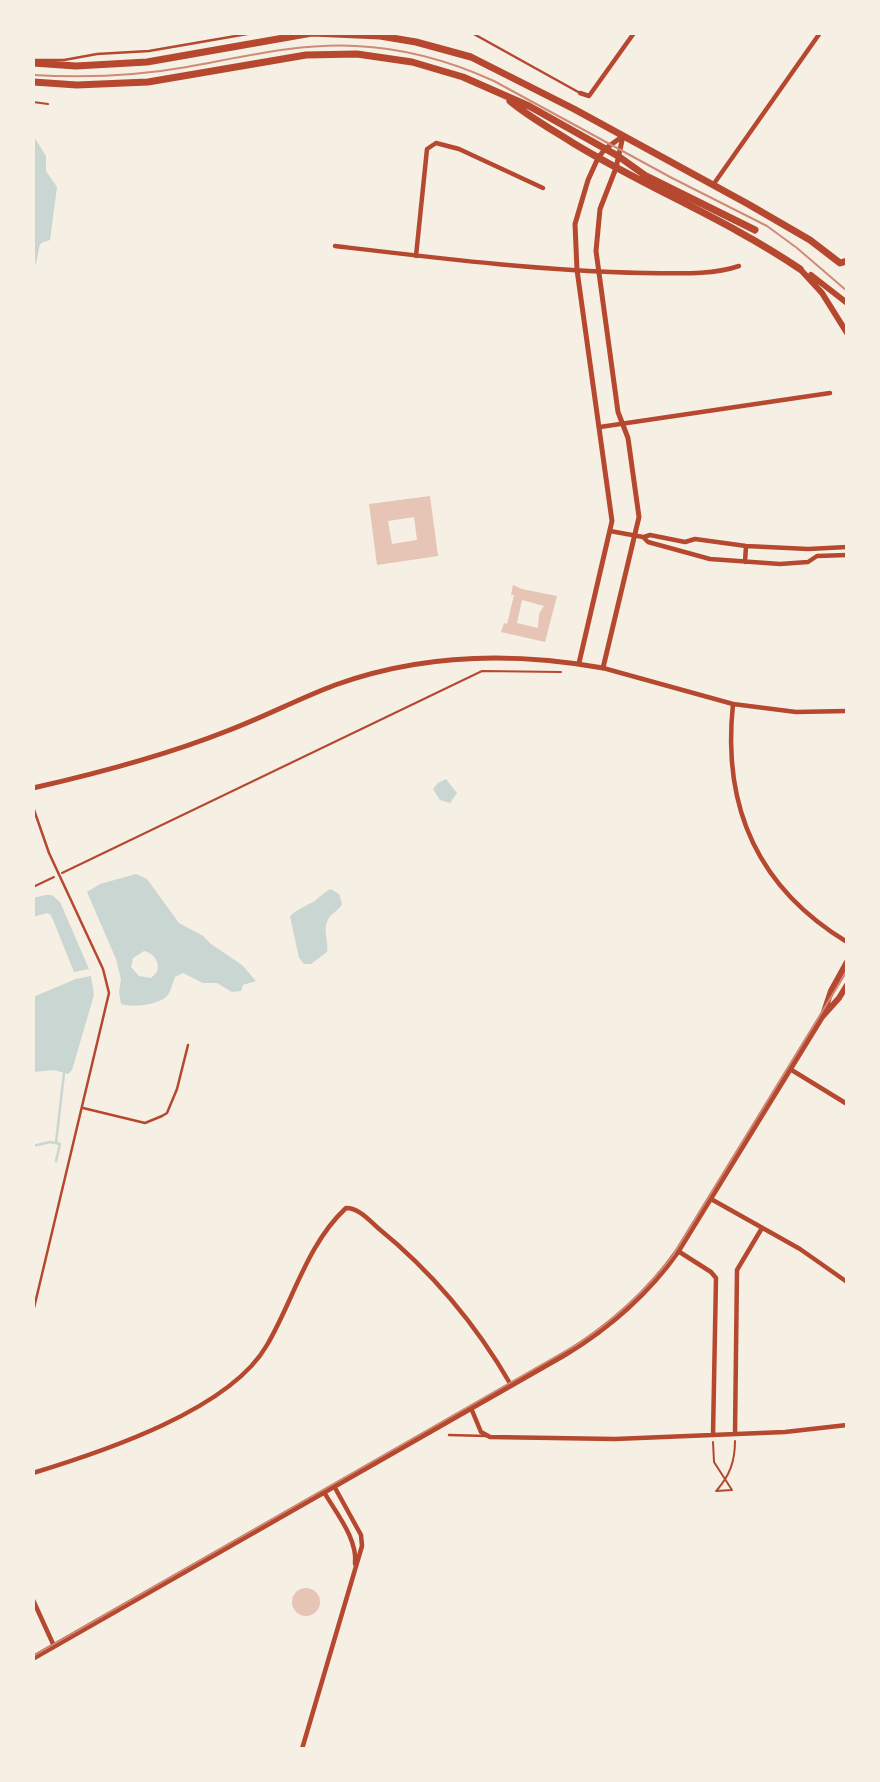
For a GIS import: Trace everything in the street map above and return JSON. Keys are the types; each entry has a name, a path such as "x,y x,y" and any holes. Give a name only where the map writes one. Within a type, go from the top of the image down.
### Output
{"main road":[{"path":"33,61 76,66 147,62 312,33 359,34 416,41 471,57 574,109 810,240 845,264"},
{"path":"33,82 77,85 148,82 306,55 357,54 412,62 463,77 529,106 618,156 646,176 755,230"},
{"path":"507,98 534,119 615,168 756,242 847,303"},
{"path":"800,269 822,293 847,333"},
{"path":"822,1017 831,991 847,962"},
{"path":"33,1658 512,1385 610,1324 650,1287 678,1251 822,1017 847,985"}],"street":[{"path":"580,93 589,96 634,33"},
{"path":"713,185 820,33"},
{"path":"579,663 612,521 577,270 575,224 587,180 598,158 605,149 623,136"},
{"path":"603,668 639,517 633,461 618,412 596,251 600,209 623,136"},
{"path":"416,256 427,149 436,143 459,149 543,188"},
{"path":"335,246 598,272 679,273 727,270 739,266"},
{"path":"600,427 830,393"},
{"path":"610,531 685,542 695,539 746,546 808,549 847,547"},
{"path":"643,537 648,542 703,558 745,562 780,564 808,562 817,556 847,555"},
{"path":"683,551 685,542"},
{"path":"745,562 746,546"},
{"path":"808,549 808,562"},
{"path":"33,788 112,769 187,746 337,685 379,672 420,664 477,658 579,663 733,704 796,712 847,710"},
{"path":"733,704 730,735 734,790 752,844 792,900 847,942"},
{"path":"790,1069 847,1104"},
{"path":"711,1199 800,1249 847,1282"},
{"path":"33,1473 93,1455 130,1440 211,1398 243,1376 268,1344 290,1295 323,1237 346,1208 359,1212 419,1264 452,1301 512,1385"},
{"path":"735,1434 737,1270 762,1228"},
{"path":"678,1251 716,1278 713,1435"},
{"path":"471,1408 481,1432 486,1436 615,1439 785,1432 847,1424"},
{"path":"302,1749 362,1546 361,1535 334,1486"},
{"path":"324,1492 355,1549 355,1572"},
{"path":"33,1600 54,1646"}],"lane":[{"path":"33,61 149,51 253,33"},
{"path":"471,33 580,93"},
{"path":"33,807 49,853 103,969 108,993 33,1312"},
{"path":"83,1108 145,1122 162,1116 167,1113 177,1089 188,1045"},
{"path":"449,1435 486,1436"}],"path":[{"path":"33,102 48,104"},
{"path":"33,887 482,671 561,672"},
{"path":"713,1435 714,1462 726,1480 735,1460 735,1434"}],"shaded area":[{"path":"33,135 46,156 46,171 57,187 50,240 41,243 33,269"},
{"path":"446,779 457,793 450,803 440,800 433,789"},
{"path":"136,874 147,879 179,923 203,936 242,965 256,981 243,985 241,991 232,992 217,983 203,983 183,973 175,977 169,993 161,1000 140,1005 121,1004 121,980 116,959 87,892 100,884","holes":["144,951 151,954 158,965 157,972 151,978 139,976 131,967 133,958"]},
{"path":"331,889 339,894 342,904 327,922 327,952 311,964 304,964 299,958 290,916"},
{"path":"52,895 60,902 89,969 74,972 51,915 47,913 33,917 33,898"},
{"path":"91,976 94,995 72,1070 68,1074 54,1070 33,1072 33,997 76,979"}],"building":[{"path":"430,496 438,556 377,565 369,504","holes":["414,517 417,540 392,544 388,521"]},
{"path":"513,585 557,596 545,642 501,632 504,623 507,624 514,595 511,595","holes":["522,600 544,606 539,614 538,628 517,623"]},
{"path":"306,1588 316,1592 320,1602 316,1612 306,1616 296,1612 292,1602 296,1592"}],"waterway":[{"path":"56,1143 64,1073"},
{"path":"33,1146 50,1142 60,1144 56,1161"}],"tram line":[{"path":"33,75 130,74 313,47 374,47 426,57 461,67 494,81 672,178 767,226 847,291"},
{"path":"33,1656 576,1345 603,1326 640,1293 673,1255 847,971"}]}
